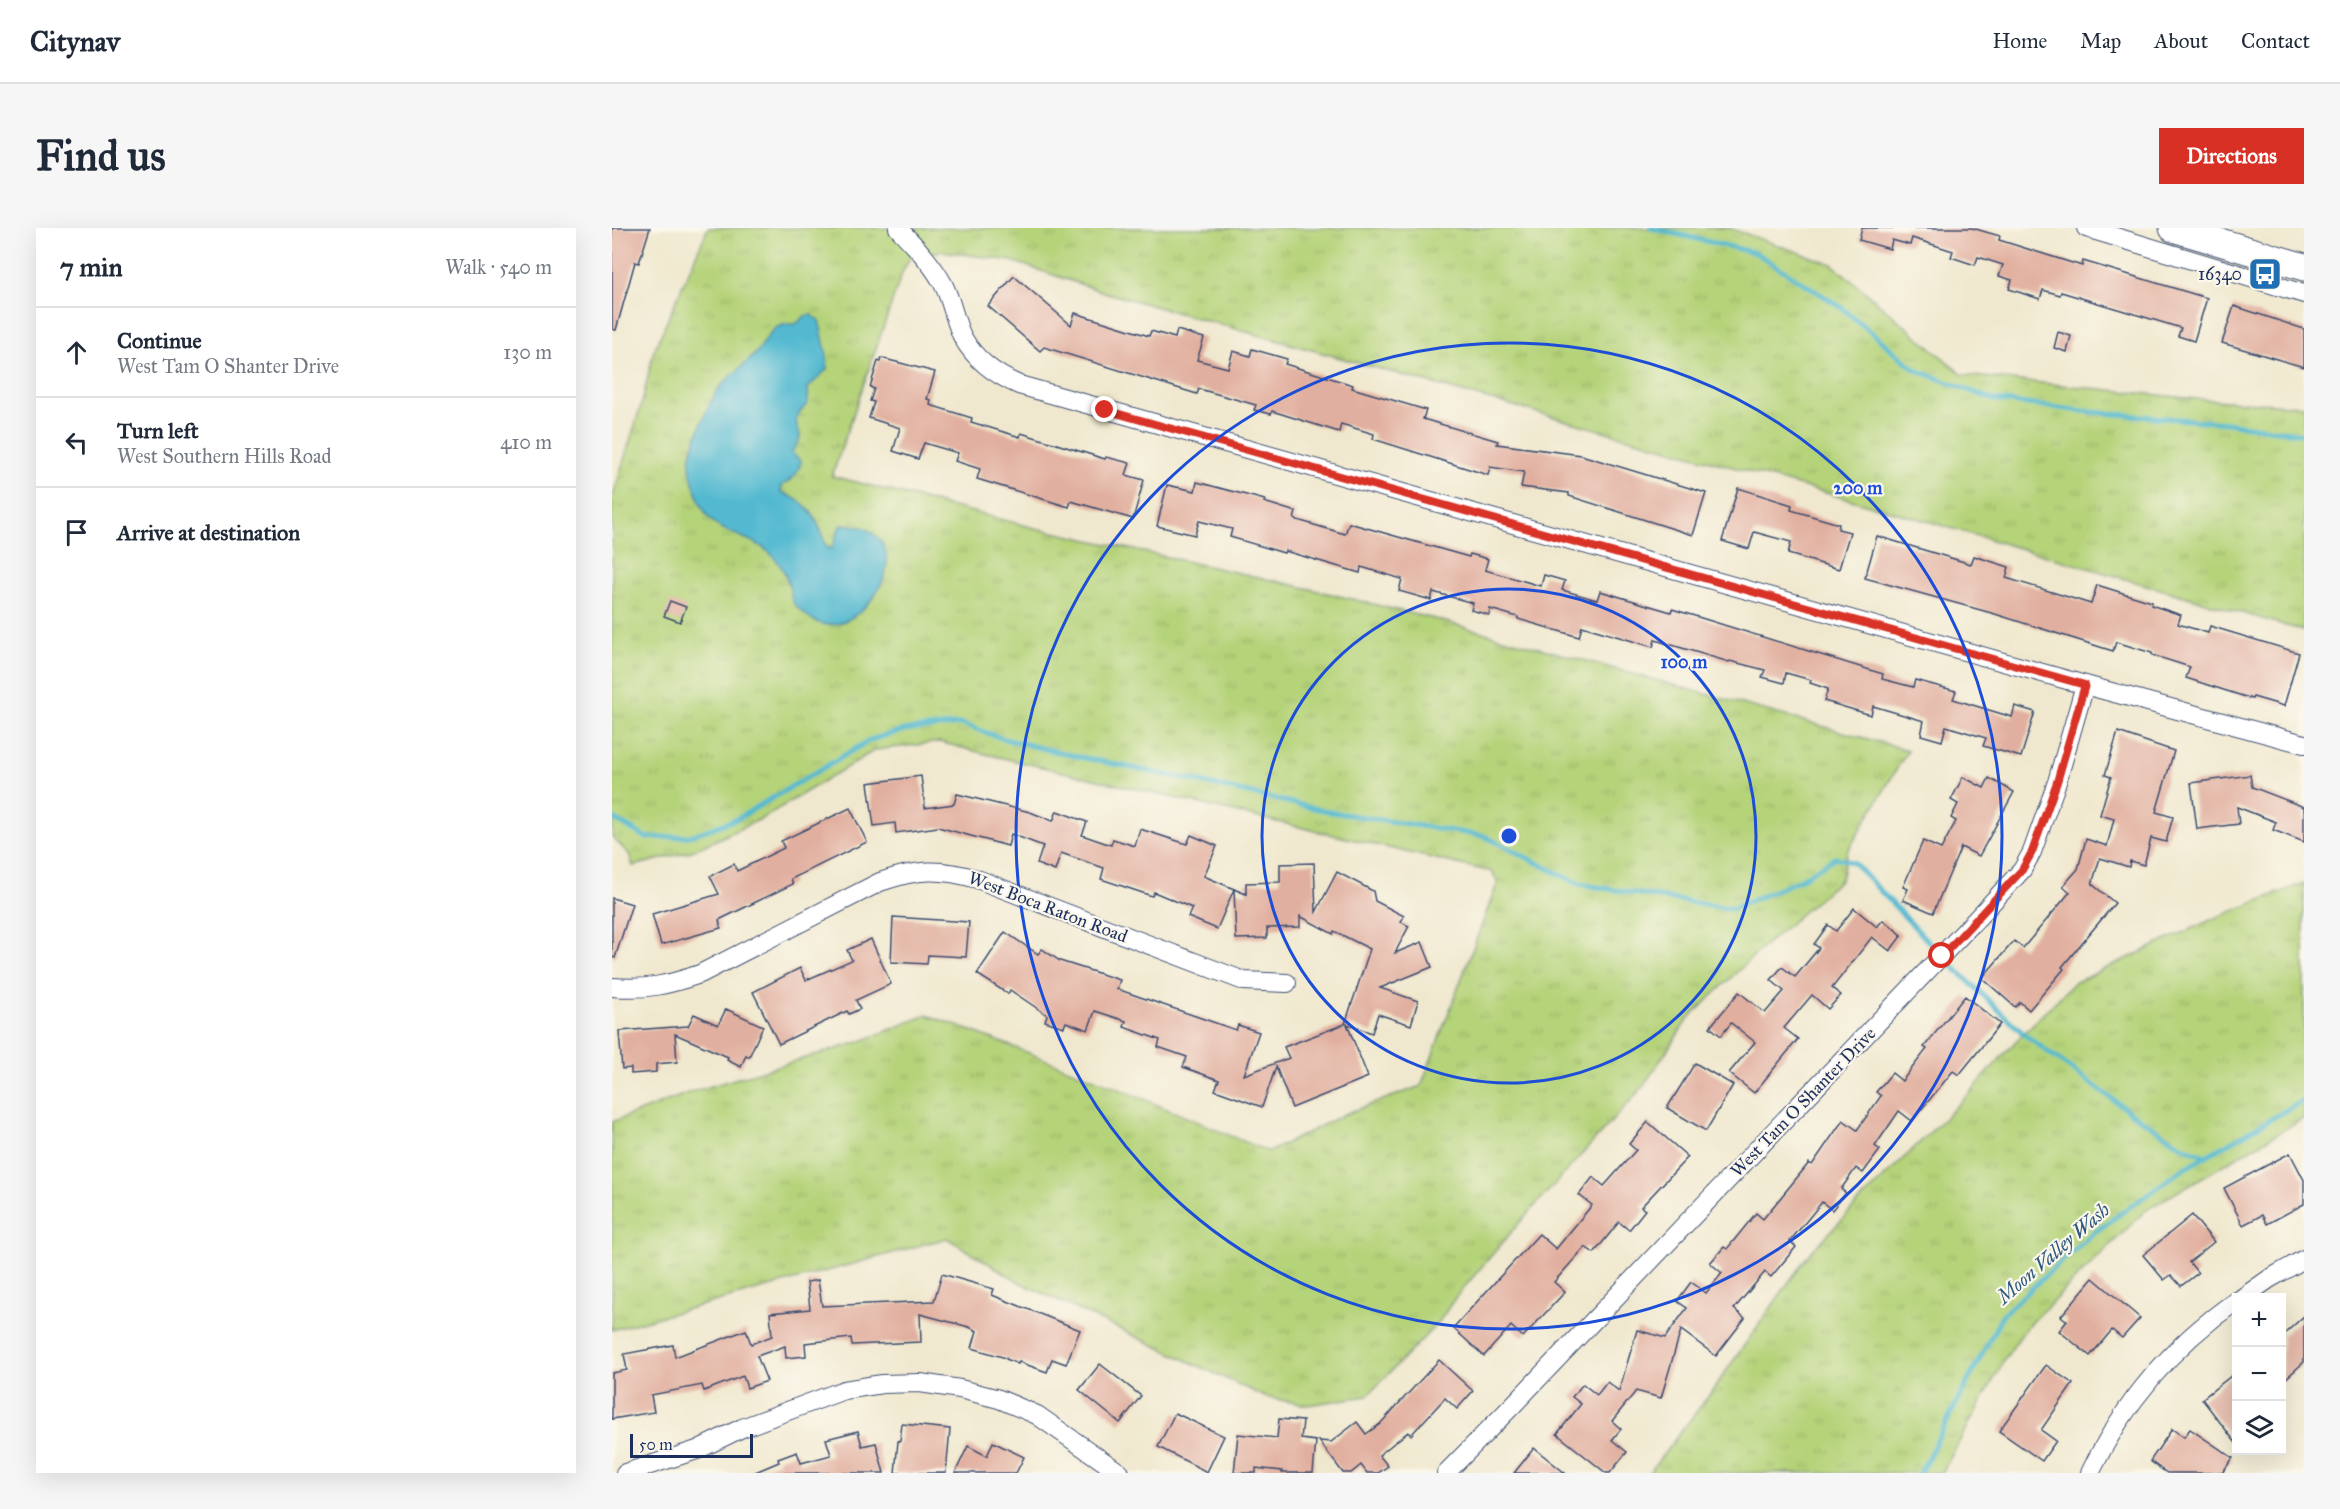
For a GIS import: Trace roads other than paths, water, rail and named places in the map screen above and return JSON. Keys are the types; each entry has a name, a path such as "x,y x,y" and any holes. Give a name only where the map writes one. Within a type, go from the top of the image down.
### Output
{"main road":[{"path":"2173,228 2304,267"}],"street":[{"path":"898,228 929,262 943,284 963,338 981,361 1001,377 1019,385 2085,685 2304,744"},
{"path":"2086,228 2304,294"},
{"path":"2158,250 2165,228"},
{"name":"West Tam O Shanter Drive","path":"1446,1473 1513,1406 2022,870 2040,834 2085,685"},
{"name":"West Boca Raton Road","path":"612,987 670,985 700,974 880,882 903,874 928,870 954,872 977,879 1244,981 1287,983"},
{"path":"2249,1293 2304,1259"},
{"path":"2090,1473 2122,1416 2145,1386 2184,1344 2232,1304"},
{"path":"625,1473 697,1450 742,1428 844,1390 882,1384 920,1383 960,1389 999,1399 1037,1416 1120,1473"}],"water":[{"path":"811,315 819,320 827,356 827,369 808,388 807,404 796,420 800,439 792,453 801,461 800,466 794,476 782,486 781,492 799,501 811,512 826,546 831,549 841,525 859,526 875,535 885,549 887,565 882,582 859,612 844,621 828,625 813,620 795,605 785,574 771,554 756,543 723,529 709,518 699,499 690,468 697,435 706,412 720,387 756,353 775,328 796,324 805,316"}],"waterway":[{"path":"1651,228 1756,253 1841,307 1916,370 1994,400 2091,412 2227,423 2304,434"},
{"path":"612,818 647,838 690,836 737,819 870,740 905,730 962,724 1004,739 1075,756 1331,812 1484,836 1579,884 1732,909 1799,880 1836,857 1854,863 1942,956 2025,1035 2134,1115 2184,1147 2206,1156"},
{"name":"Moon Valley Wash","path":"1920,1473 2003,1314 2092,1234 2180,1171 2304,1100"}],"place":[{"name":"16340","path":"2265,274"}]}
